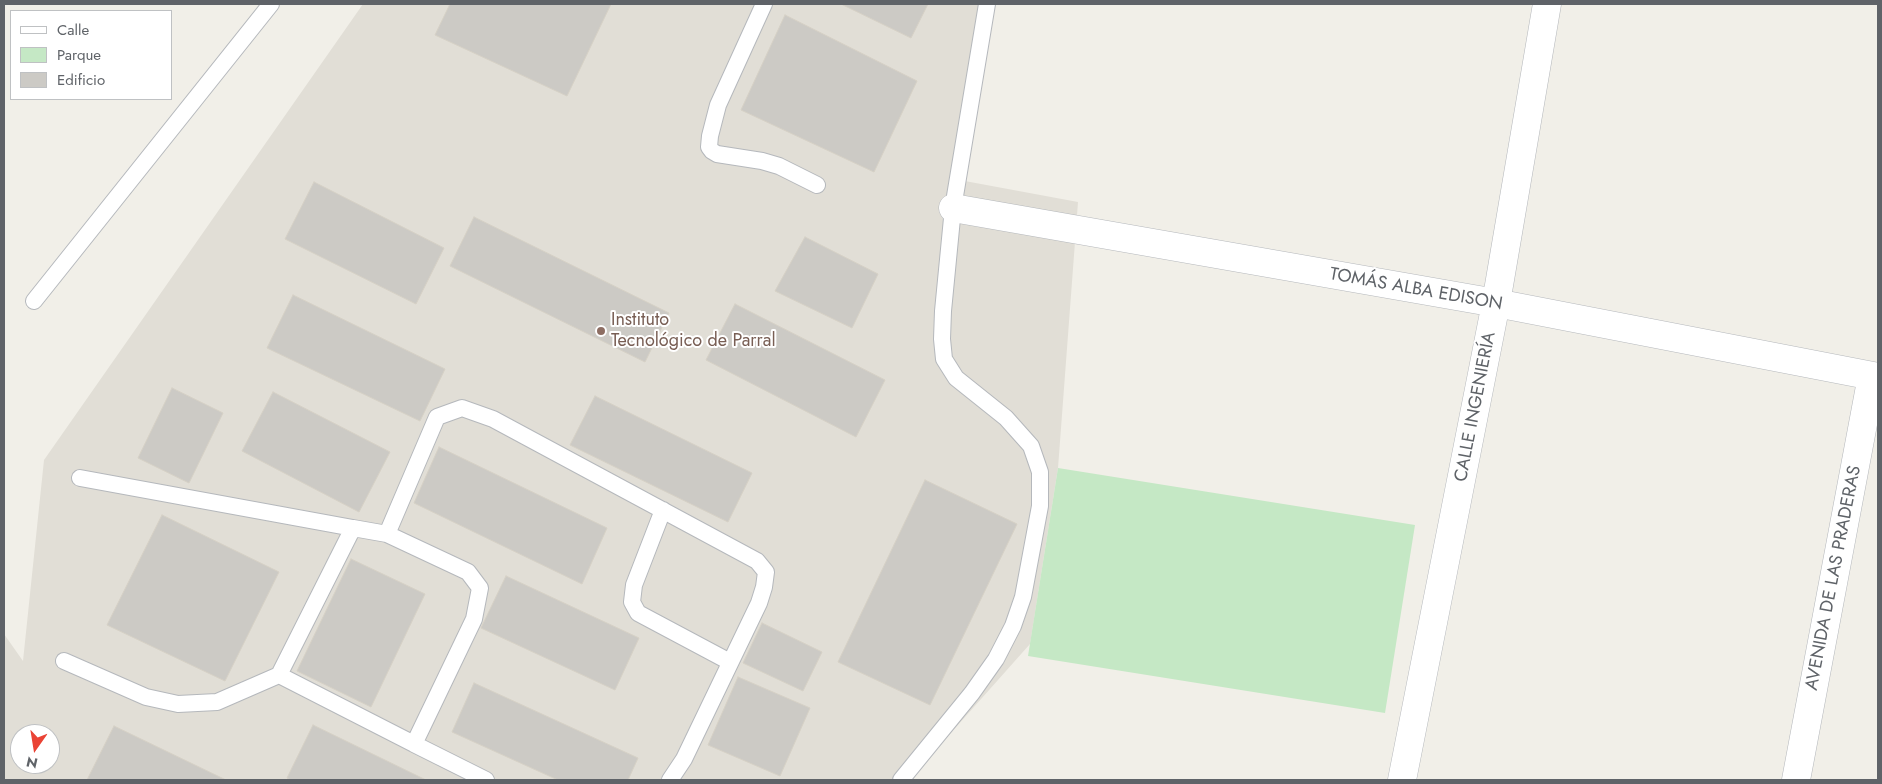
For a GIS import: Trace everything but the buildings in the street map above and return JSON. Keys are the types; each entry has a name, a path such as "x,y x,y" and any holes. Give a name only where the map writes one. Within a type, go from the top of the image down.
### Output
{"street":[{"name":"CALLE INGENIERÍA","path":"1402,780 1496,303 1547,4"},
{"name":"TOMÁS ALBA EDISON","path":"953,208 1496,303 1875,376"},
{"name":"AVENIDA DE LAS PRADERAS","path":"1796,780 1875,376"}],"lane":[{"path":"34,301 271,4"},
{"path":"764,4 718,105 709,147 717,154 762,161 778,166 817,185"},
{"path":"901,780 972,693 1000,651 1013,626 1023,596 1040,506 1040,472 1031,446 1006,418 956,378 944,359 942,339 943,311 953,208 987,4"},
{"path":"387,534 437,417 462,408 493,419 757,561 766,572 759,603 684,759 670,780"},
{"path":"80,478 387,534 468,572 480,588 474,619 414,744"},
{"path":"663,510 634,585 632,602 638,613 730,662"},
{"path":"64,661 129,690 178,704 217,702 279,675 353,528"},
{"path":"279,675 486,780"}],"shaded area":[{"name":"Instituto Tecnológico de Parral","path":"363,4 986,4 954,179 1078,202 1058,468 1030,644 909,780 4,780 4,634 23,661 44,460"}],"green space":[{"path":"1058,468 1415,525 1385,713 1028,656"}],"place":[{"name":"Instituto Tecnológico de Parral","path":"601,331"}]}
